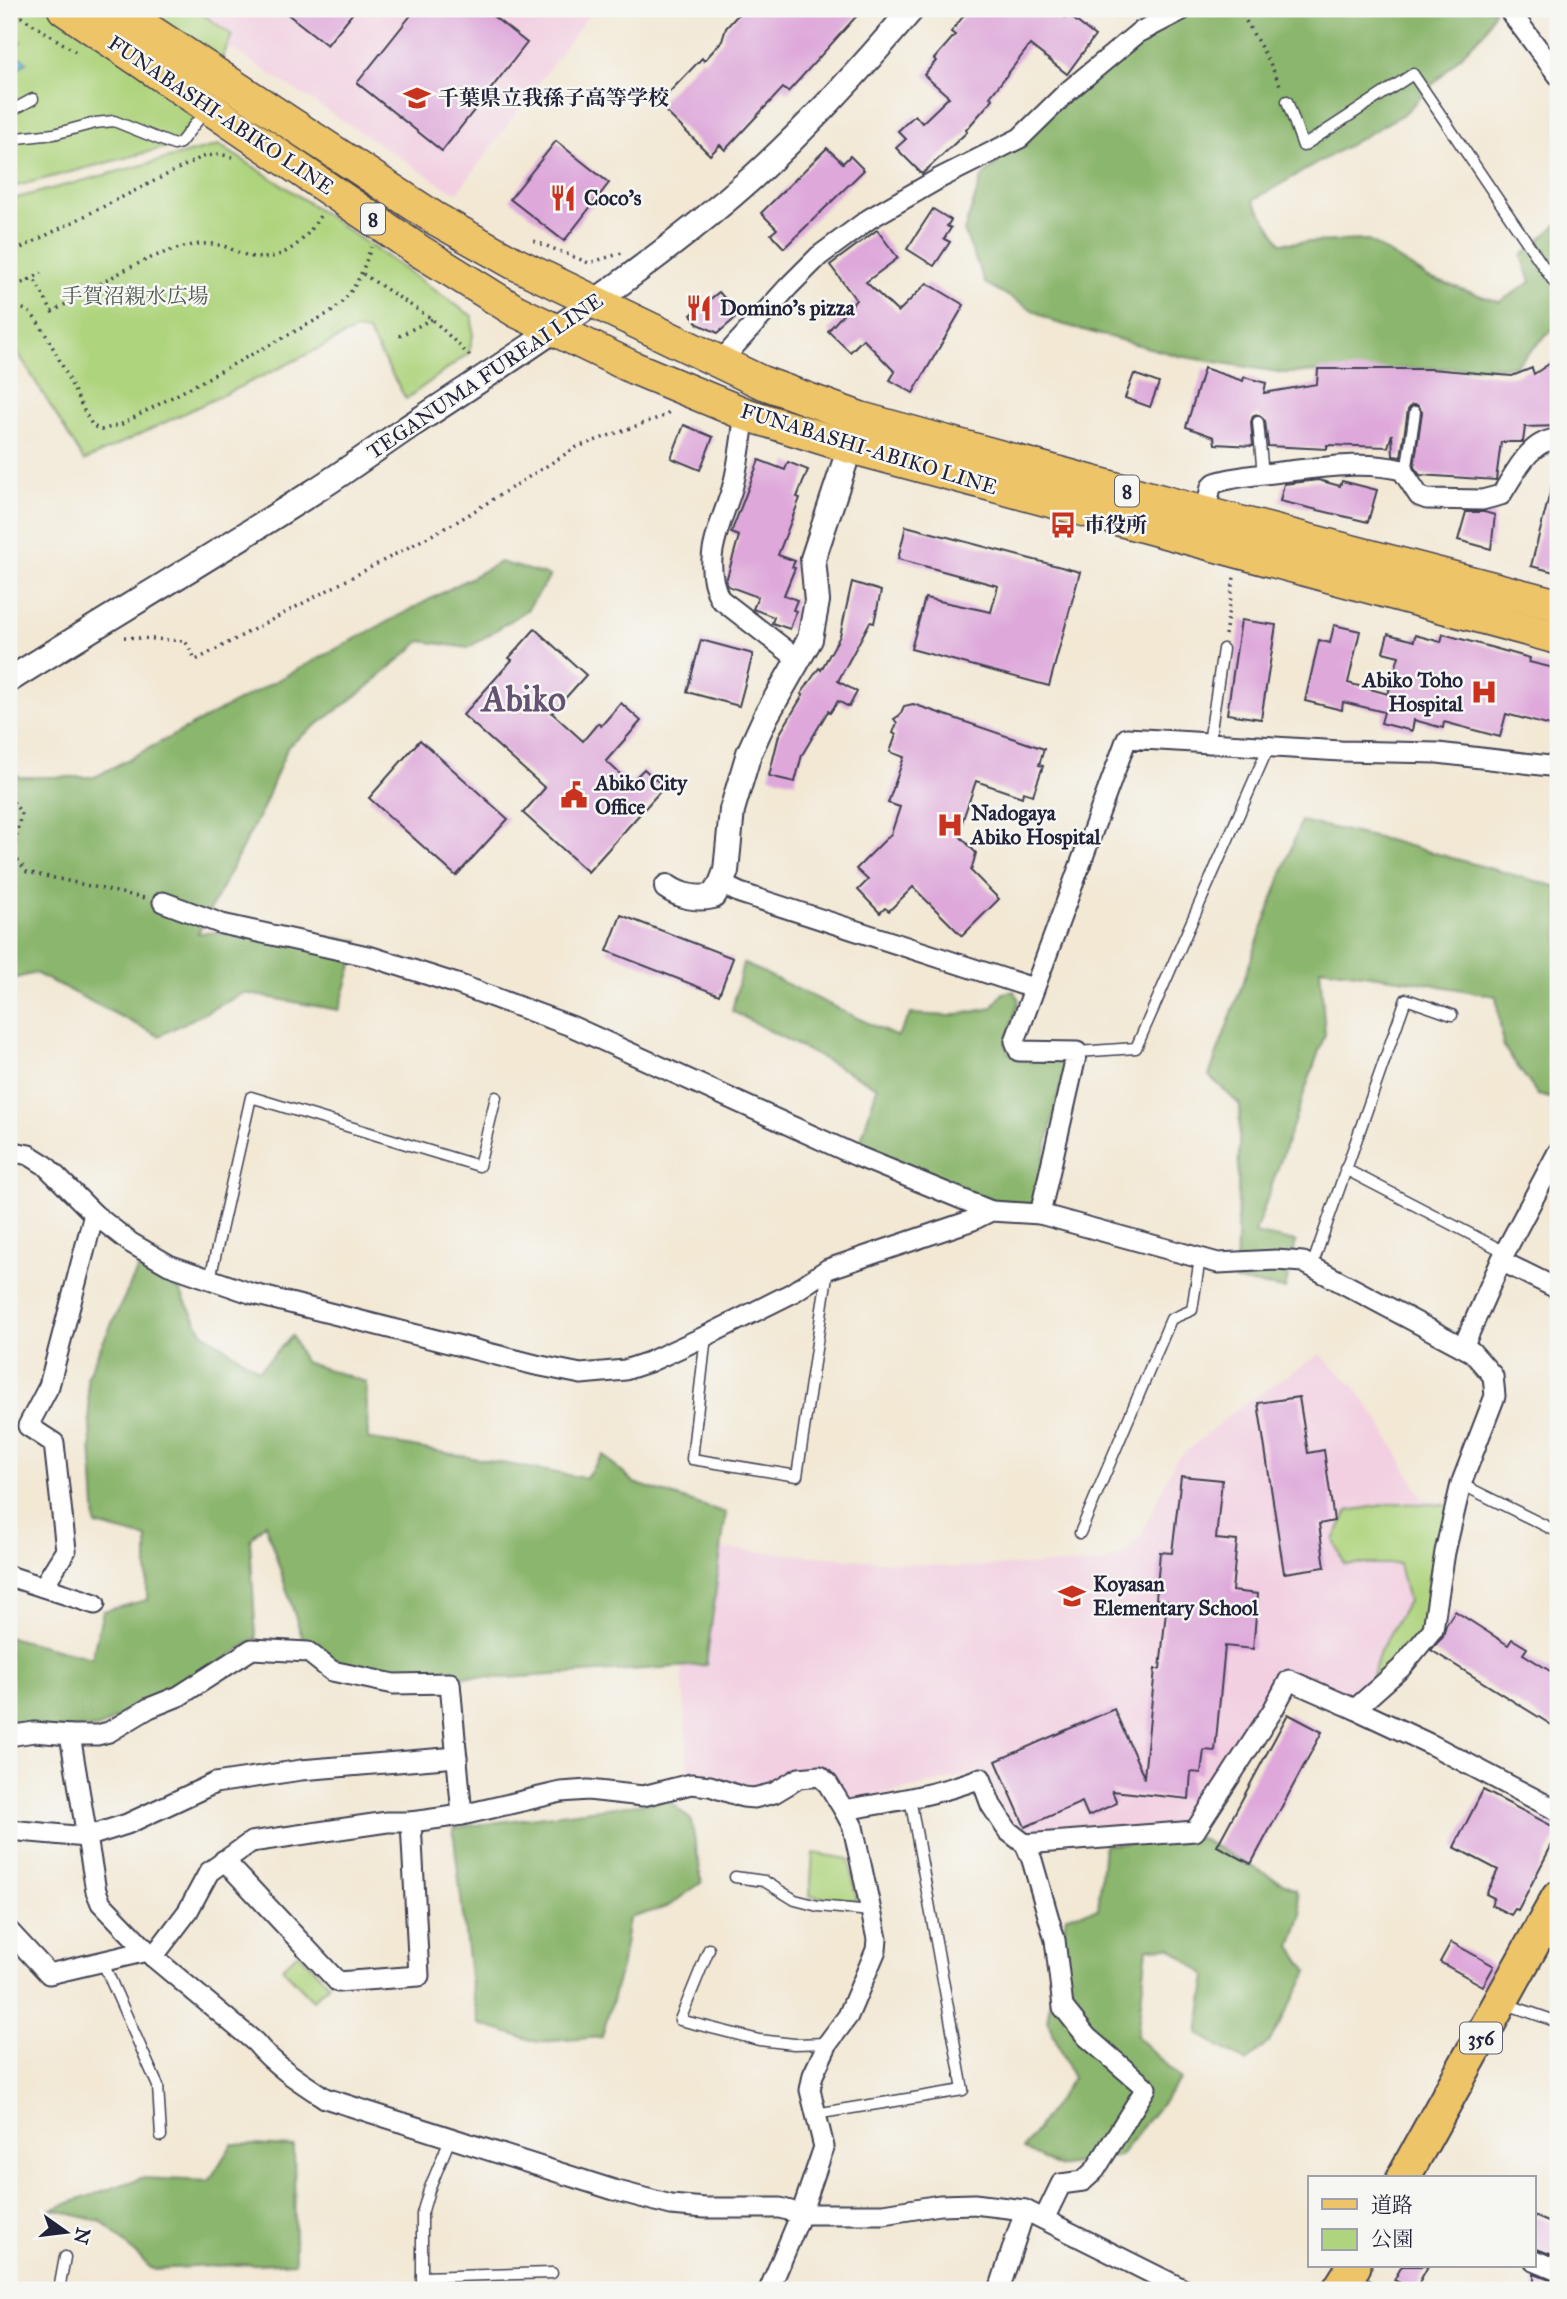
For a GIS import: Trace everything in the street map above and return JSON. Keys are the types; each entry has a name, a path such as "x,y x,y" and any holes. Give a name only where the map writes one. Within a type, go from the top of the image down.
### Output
{"highway":[{"name":"356","path":"1404,2176 1558,1898"}],"main road":[{"name":"FUNABASHI-ABIKO LINE","path":"64,9 484,292 552,330 635,369 745,414 855,433 1202,527 1558,638"},
{"name":"FUNABASHI-ABIKO LINE","path":"117,9 436,219 514,263 719,363 806,400 855,433"},
{"name":"FUNABASHI-ABIKO LINE","path":"1202,527 1558,605"}],"street":[{"name":"TEGANUMA FUREAI LINE","path":"9,680 315,491 596,303 653,260 753,177 861,69 912,9"},
{"path":"719,363 820,256 869,219 940,178 1020,138 1067,92 1138,33 1184,9"},
{"path":"1508,9 1558,75"},
{"path":"745,414 732,487 716,531 711,557 716,591 720,599 799,660"},
{"path":"667,887 702,898 713,896 721,884 728,857 732,810 749,753 766,716 810,639 817,601 813,559 855,433"},
{"path":"1202,527 1215,484 1338,466 1381,465 1402,470 1419,496 1427,499 1482,500 1501,495 1527,455 1541,442 1558,439"},
{"path":"1040,1214 1077,1052 1018,1051 1015,1041 1128,738 1341,751 1438,753 1558,767"},
{"path":"721,884 740,893 1033,988"},
{"path":"163,902 222,924 372,957 534,1012 571,1026 857,1156 991,1211 1040,1214 1217,1263 1276,1260 1303,1262 1472,1352 1493,1376 1494,1396 1461,1484 1445,1552 1433,1629 1401,1668 1355,1709"},
{"path":"9,1151 29,1154 45,1165 94,1214 131,1243 169,1265 280,1301 581,1374 625,1370 649,1362 792,1293 828,1269 972,1220 991,1211"},
{"path":"1463,1347 1503,1257 1558,1152"},
{"path":"43,1587 66,1550 54,1443 28,1426 50,1386 94,1214"},
{"path":"1503,1257 1558,1289"},
{"path":"9,1576 95,1604"},
{"path":"9,1736 34,1732 70,1735 109,1732 157,1704 179,1696 251,1649 307,1651 332,1671 346,1675 394,1684 450,1683 462,1815"},
{"path":"1025,1844 1195,1831 1289,1681 1432,1745 1558,1811"},
{"path":"70,1735 96,1892 102,1903 150,1954 255,2042 268,2058 325,2098 614,2190 671,2205 780,2208 801,2214 884,2214 940,2205 974,2204 1025,2210 1185,2290"},
{"path":"9,1830 86,1837 127,1824 215,1783 301,1770 457,1757"},
{"path":"9,1931 49,1975 150,1954 188,1911 209,1872 251,1842 387,1822 411,1822 462,1815 561,1792 588,1790 643,1796 691,1784 710,1786 754,1798 774,1793 799,1778 820,1776 828,1784 853,1827 877,1940 872,1960 848,2016 828,2043 812,2083 810,2090 824,2147 801,2214 768,2290"},
{"path":"844,1810 910,1798 957,1787 981,1778 991,1805 1008,1831 1025,1844 1032,1860 1055,1940 1063,2007 1087,2037 1146,2088 1095,2170 1083,2180 1061,2184 1044,2219"},
{"path":"224,1860 338,1982 419,1976 411,1822"},
{"path":"999,2290 1025,2210"},
{"path":"1536,2261 1558,2270"}],"lane":[{"path":"1287,101 1303,146 1413,74 1558,288"},
{"path":"9,112 33,99"},
{"path":"9,139 54,134 114,121 174,145 180,143 204,104"},
{"path":"1406,477 1415,412"},
{"path":"1258,422 1263,475"},
{"path":"1209,743 1223,649"},
{"path":"1077,1052 1136,1048 1270,746"},
{"path":"1312,1266 1406,999 1452,1015"},
{"path":"210,1279 251,1097 479,1166 496,1097"},
{"path":"1345,1169 1503,1257"},
{"path":"1080,1533 1171,1319 1192,1310 1200,1257"},
{"path":"706,1335 692,1459 797,1476 828,1269"},
{"path":"1461,1484 1558,1532"},
{"path":"815,2113 963,2090 910,1798"},
{"path":"735,1877 764,1881 795,1900 818,1906 871,1912"},
{"path":"709,1950 680,2020 759,2040 794,2044 828,2043"},
{"path":"103,1963 158,2086 161,2136"},
{"path":"1500,2002 1558,2022"},
{"path":"422,2290 422,2214 429,2189 450,2139"},
{"path":"59,2290 65,2257"},
{"path":"422,2277 552,2273"}],"path":[{"path":"1238,9 1270,64 1287,101"},
{"path":"9,254 202,157 219,154 244,162"},
{"path":"29,280 36,282 52,312 160,254 187,247 218,245 249,256 264,258 280,255 308,235 325,206"},
{"path":"9,309 13,307 27,310 39,324 88,418 93,426 101,430 122,424 311,324 345,301 356,288 363,273 373,238"},
{"path":"9,289 42,273"},
{"path":"363,273 432,319 490,375"},
{"path":"399,336 432,319"},
{"path":"109,618 121,637 185,641 196,660 458,521 577,447 664,416 693,393"},
{"path":"1223,649 1234,575"},
{"path":"9,796 21,813 13,854 27,872 163,902"}],"shaded area":[{"name":"千葉県立我孫子高等学校","path":"170,9 593,9 458,192 444,186"},
{"name":"Koyasan Elementary School","path":"1320,1354 1354,1386 1379,1421 1423,1499 1444,1503 1450,1510 1430,1625 1353,1701 1278,1668 1270,1692 1195,1817 1186,1823 1035,1838 1023,1834 1004,1816 986,1771 849,1802 827,1775 747,1790 689,1778 681,1654 713,1548 954,1567 1104,1563 1125,1553 1141,1536 1175,1461 1234,1411"}],"green space":[{"path":"9,9 195,9 232,35 187,142 9,188 9,52 21,41 9,33"},
{"path":"1165,9 1495,9 1485,31 1405,113 1253,200 1281,243 1367,240 1429,278 1499,302 1531,282 1522,256 1558,223 1557,325 1515,366 1284,373 1179,356 1054,322 985,283 964,231 982,177"},
{"name":"手賀沼親水広場","path":"219,145 281,184 472,316 473,335 469,353 406,399 368,332 355,330 84,461 9,338 9,200"},
{"path":"500,562 550,576 527,610 468,648 421,641 363,691 288,746 263,808 198,933 281,931 359,941 339,1010 244,993 159,1036 35,973 9,980 9,767 19,777 95,777"},
{"path":"1301,821 1387,840 1558,887 1558,1100 1538,1095 1503,1046 1496,996 1320,968 1325,1034 1255,1233 1296,1242 1285,1289 1236,1281 1240,1105 1209,1076"},
{"path":"743,963 897,1037 911,1014 950,1016 992,1008 1003,993 1014,991 1019,1000 1005,1045 1009,1053 1023,1058 1067,1057 1033,1205 992,1203 858,1150 877,1087 732,1011"},
{"path":"142,1260 169,1271 202,1332 259,1370 292,1336 304,1362 366,1382 368,1439 585,1478 603,1455 634,1483 726,1513 706,1665 505,1678 411,1674 340,1664 303,1640 265,1523 250,1540 256,1639 191,1680 98,1728 9,1729 9,1637 92,1658 103,1611 147,1600 147,1538 96,1525 87,1376"},
{"path":"1396,1503 1446,1505 1448,1509 1429,1623 1394,1667 1369,1688 1380,1651 1408,1601 1399,1564 1344,1564 1334,1540 1348,1511"},
{"path":"668,1800 691,1820 702,1882 667,1907 629,1918 622,1964 602,2037 538,2042 479,2024 471,1985 453,1828"},
{"path":"1199,1838 1296,1890 1302,1914 1291,1947 1308,1972 1271,2040 1247,2062 1198,2034 1207,1976 1170,1947 1147,1948 1137,2037 1181,2079 1119,2156 1059,2167 1023,2149 1073,2078 1047,2020 1066,1916 1098,1909 1104,1845"},
{"path":"813,1853 849,1859 857,1901 810,1896"},
{"path":"298,1953 329,1984 313,2000 282,1968"},
{"path":"232,2144 294,2147 295,2262 152,2269 102,2222 52,2209 141,2178 209,2181"}],"water":[{"path":"9,50 27,62 9,76"}],"building":[{"path":"281,9 356,9 327,45"},
{"path":"416,9 484,9 527,43 442,151 357,83"},
{"path":"743,9 863,9 788,92 783,88 725,150 720,145 710,155 658,104 722,41 726,28"},
{"path":"969,9 1055,9 1065,17 1067,14 1095,36 1067,74 1030,45 967,132 922,174 896,148 906,139 898,131 915,115 922,123 949,97 924,75 955,35 951,32"},
{"path":"556,141 609,183 564,241 510,199"},
{"path":"827,148 843,163 850,156 864,170 784,248 771,234 777,229 761,213"},
{"path":"933,209 951,220 947,226 951,228 944,239 950,242 934,266 907,249"},
{"path":"877,230 898,258 866,282 898,312 927,283 964,305 913,393 890,380 895,372 863,339 850,352 828,331 856,300 830,265"},
{"path":"719,292 739,315 718,333 698,324 691,315"},
{"path":"1558,358 1558,426 1525,427 1523,442 1501,442 1496,480 1420,475 1414,467 1422,412 1417,405 1412,405 1408,410 1401,457 1393,456 1392,434 1388,447 1327,445 1327,449 1268,446 1265,421 1258,415 1253,416 1251,422 1253,446 1215,444 1214,437 1186,427 1204,368 1243,381 1244,377 1266,383 1264,393 1317,384 1318,369 1431,369 1512,376 1532,368 1534,374"},
{"path":"1134,374 1159,383 1150,407 1125,398"},
{"path":"684,425 713,437 700,470 671,458"},
{"path":"759,460 785,470 788,462 808,470 778,555 795,561 792,567 795,568 784,595 797,600 790,629 772,623 774,617 753,609 758,597 728,586 726,581 739,536 731,533"},
{"path":"1318,480 1340,486 1342,481 1377,490 1368,522 1280,501 1284,484"},
{"path":"1552,485 1558,485 1558,573 1531,566"},
{"path":"1466,512 1495,515 1491,549 1458,540"},
{"path":"906,526 1080,572 1049,686 911,649 925,598 991,612 998,586 898,559"},
{"path":"852,582 881,591 874,623 870,622 838,681 857,692 849,707 838,701 830,713 828,711 802,755 795,782 769,776 779,735 803,695 801,694 819,668 821,670 840,636"},
{"path":"1241,620 1276,625 1261,719 1227,714"},
{"path":"1334,625 1360,631 1348,683 1388,694 1399,656 1383,652 1388,634 1414,641 1415,635 1441,642 1443,634 1530,658 1529,662 1558,669 1558,728 1506,714 1500,737 1444,722 1443,728 1414,720 1412,731 1381,723 1384,712 1343,702 1342,710 1305,701 1319,640 1330,643"},
{"path":"535,629 586,675 552,713 583,741 598,723 601,726 621,703 641,721 606,761 630,783 644,769 664,787 588,872 523,813 545,788 463,715 512,660 509,658"},
{"path":"701,640 753,654 739,706 687,692"},
{"path":"913,704 1044,749 1039,765 1043,766 1033,795 1023,792 1022,797 976,781 958,834 976,853 971,871 999,899 962,936 913,887 889,911 885,908 880,913 858,890 868,880 856,869 891,834 900,807 888,803 904,757 890,752 896,735 893,733 897,723 894,719 900,715 904,706"},
{"path":"420,740 508,819 456,876 369,798"},
{"path":"621,915 733,958 719,995 607,951"},
{"path":"1299,1397 1308,1453 1324,1450 1334,1521 1319,1524 1325,1567 1284,1573 1258,1403"},
{"path":"1181,1476 1222,1480 1216,1539 1237,1541 1232,1591 1258,1594 1253,1649 1225,1646 1215,1751 1204,1750 1201,1773 1191,1772 1189,1799 1112,1791 1117,1803 1088,1816 1082,1802 1025,1827 996,1761 1114,1709 1144,1777 1155,1669 1160,1669 1167,1601 1156,1599 1160,1552 1172,1553"},
{"path":"1455,1611 1508,1645 1512,1639 1527,1648 1523,1654 1558,1676 1558,1729 1431,1650 1443,1636"},
{"path":"1288,1714 1322,1732 1251,1864 1217,1846"},
{"path":"1483,1790 1558,1829 1518,1910 1515,1909 1511,1915 1491,1905 1494,1898 1486,1894 1498,1870 1454,1847"},
{"path":"1451,1942 1494,1966 1483,1986 1440,1962"},
{"path":"1536,2217 1558,2226 1558,2257 1536,2249"},
{"path":"1401,2268 1427,2268 1415,2290 1394,2280"},
{"path":"1534,2273 1558,2282 1558,2290 1534,2290"}],"place":[{"name":"千葉県立我孫子高等学校","path":"417,98"},
{"name":"Coco's","path":"563,198"},
{"name":"Domino's pizza","path":"699,308"},
{"name":"市役所","path":"1063,525"},
{"name":"Abiko Toho Hospital","path":"1484,692"},
{"name":"Abiko City Office","path":"574,795"},
{"name":"Nadogaya Abiko Hospital","path":"950,825"},
{"name":"Koyasan Elementary School","path":"1072,1596"}],"district":[{"name":"Abiko","path":"524,699"}]}
